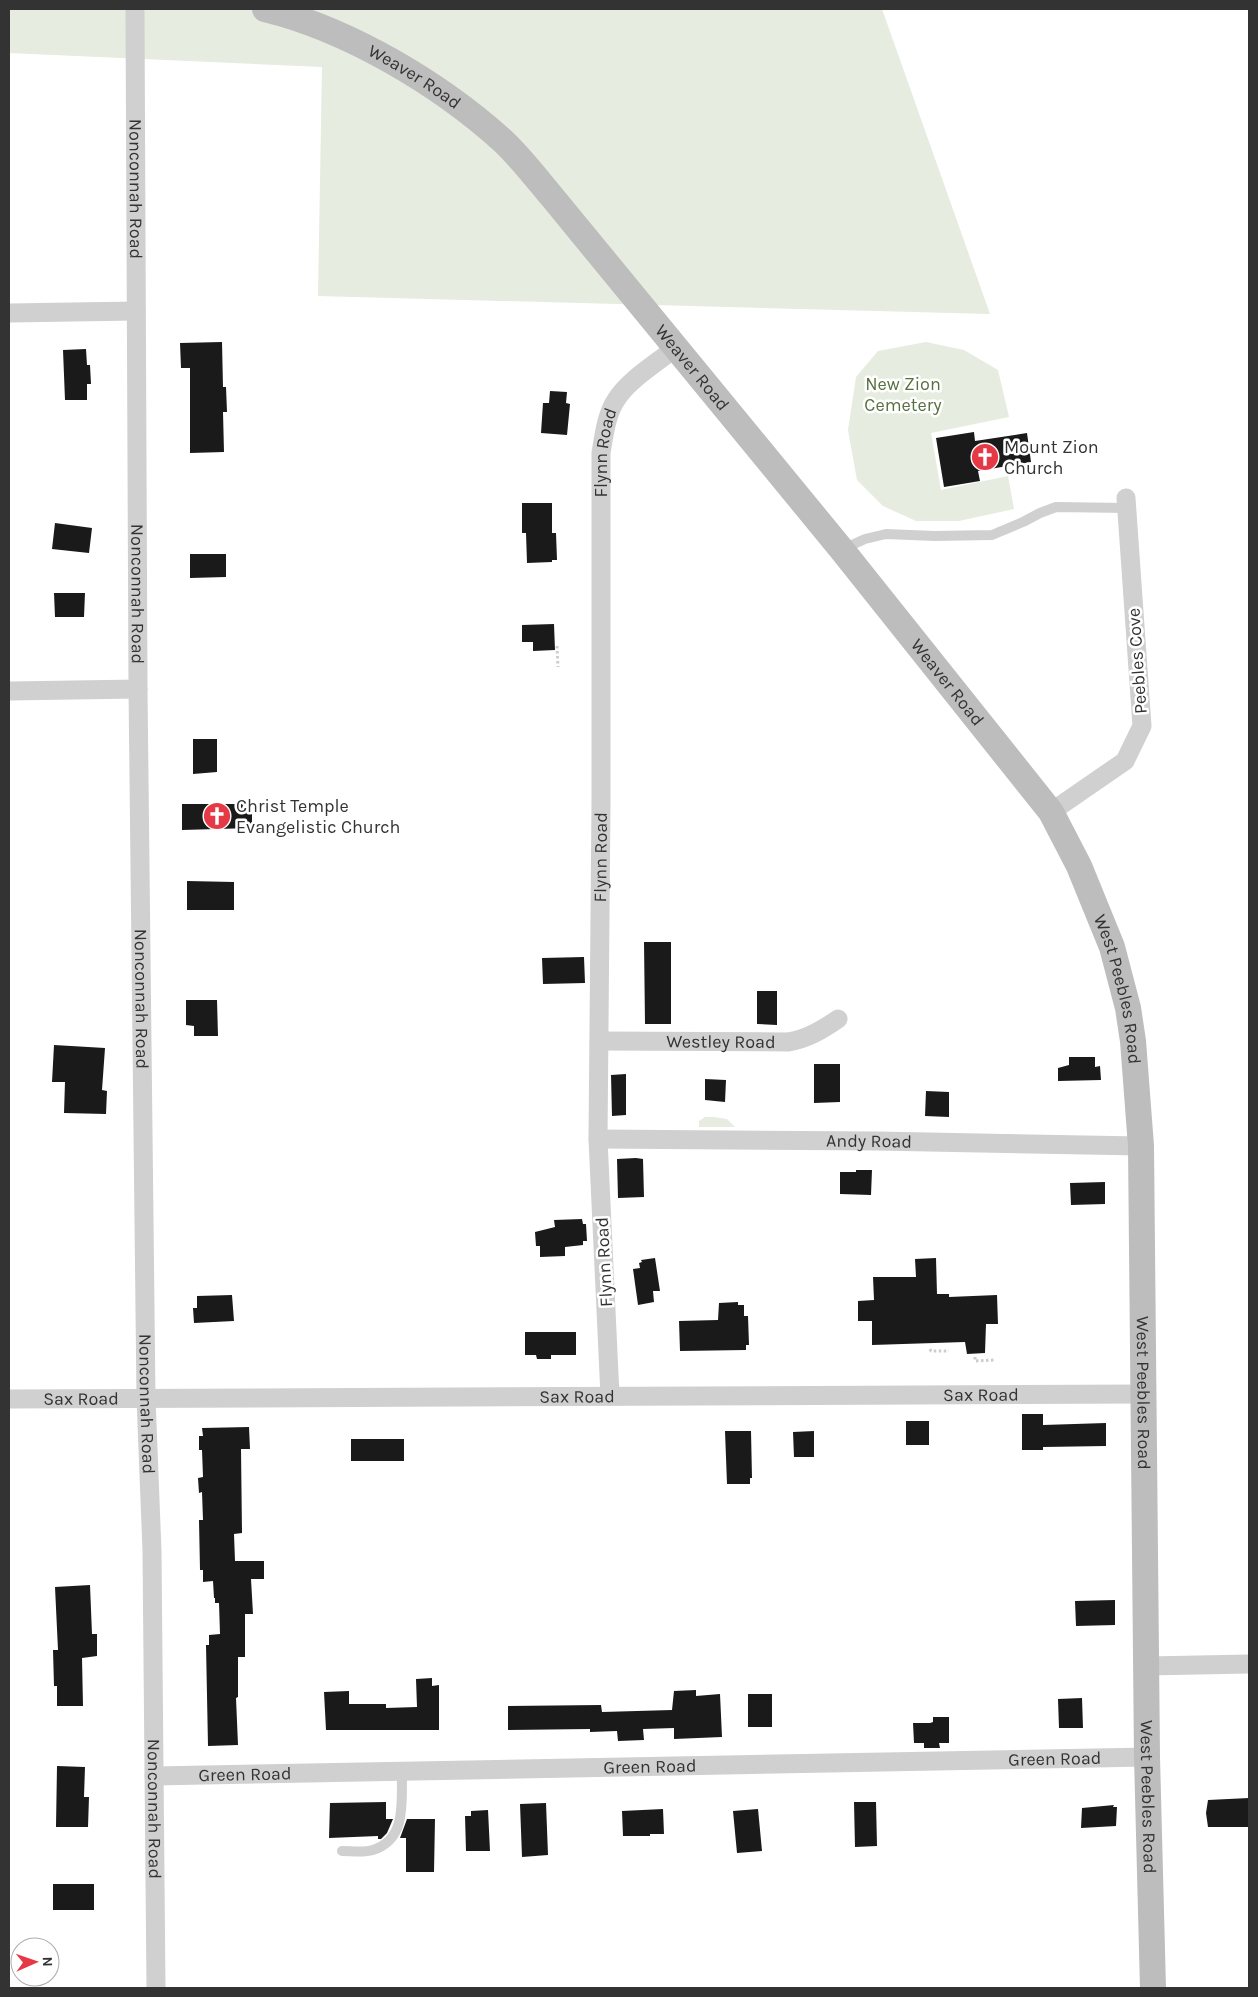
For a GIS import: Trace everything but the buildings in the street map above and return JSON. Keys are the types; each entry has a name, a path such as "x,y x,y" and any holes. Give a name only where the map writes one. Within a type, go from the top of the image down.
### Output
{"main road":[{"name":"Weaver Road","path":"265,9 309,23 347,39 396,64 443,93 504,142 553,198 842,550 1051,812"},
{"name":"West Peebles Road","path":"1051,812 1093,898 1119,972 1133,1041 1141,1146 1147,1757 1153,1988"}],"street":[{"name":"Nonconnah Road","path":"135,9 138,689 146,1398 152,1551 156,1988"},
{"path":"9,314 136,310"},
{"name":"Flynn Road","path":"610,1396 598,1139 601,803 601,453 608,421 616,401 644,372 675,348"},
{"name":"Peebles Cove","path":"1051,812 1125,761 1142,726 1126,503"},
{"path":"9,691 138,689"},
{"name":"Westley Road","path":"599,1041 788,1042 800,1040 838,1019"},
{"name":"Andy Road","path":"598,1139 877,1141 1141,1146"},
{"name":"Sax Road","path":"9,1399 1144,1394"},
{"path":"1147,1666 1249,1664"},
{"name":"Green Road","path":"154,1776 402,1770 873,1764 1147,1757"}],"lane":[{"path":"842,550 865,539 886,534 935,536 992,535 1024,522 1040,512 1056,507 1126,503"},
{"path":"342,1851 372,1851 391,1839 398,1830 401,1813 402,1770"}],"path":[{"path":"557,646 558,667"},
{"path":"930,1348 931,1351 949,1351"},
{"path":"974,1357 975,1360 996,1360"}],"green space":[{"path":"9,9 882,9 990,314 318,296 322,67 9,53"},
{"name":"New Zion Cemetery","path":"926,342 964,350 998,370 1009,417 931,433 941,490 1008,476 1014,509 959,521 916,521 883,506 857,480 848,430 856,377 878,351"},
{"path":"705,1117 727,1119 735,1127 699,1127 699,1121"}],"place":[{"name":"Mount Zion Church","path":"985,457"},
{"name":"Christ Temple Evangelistic Church","path":"217,816"}]}
